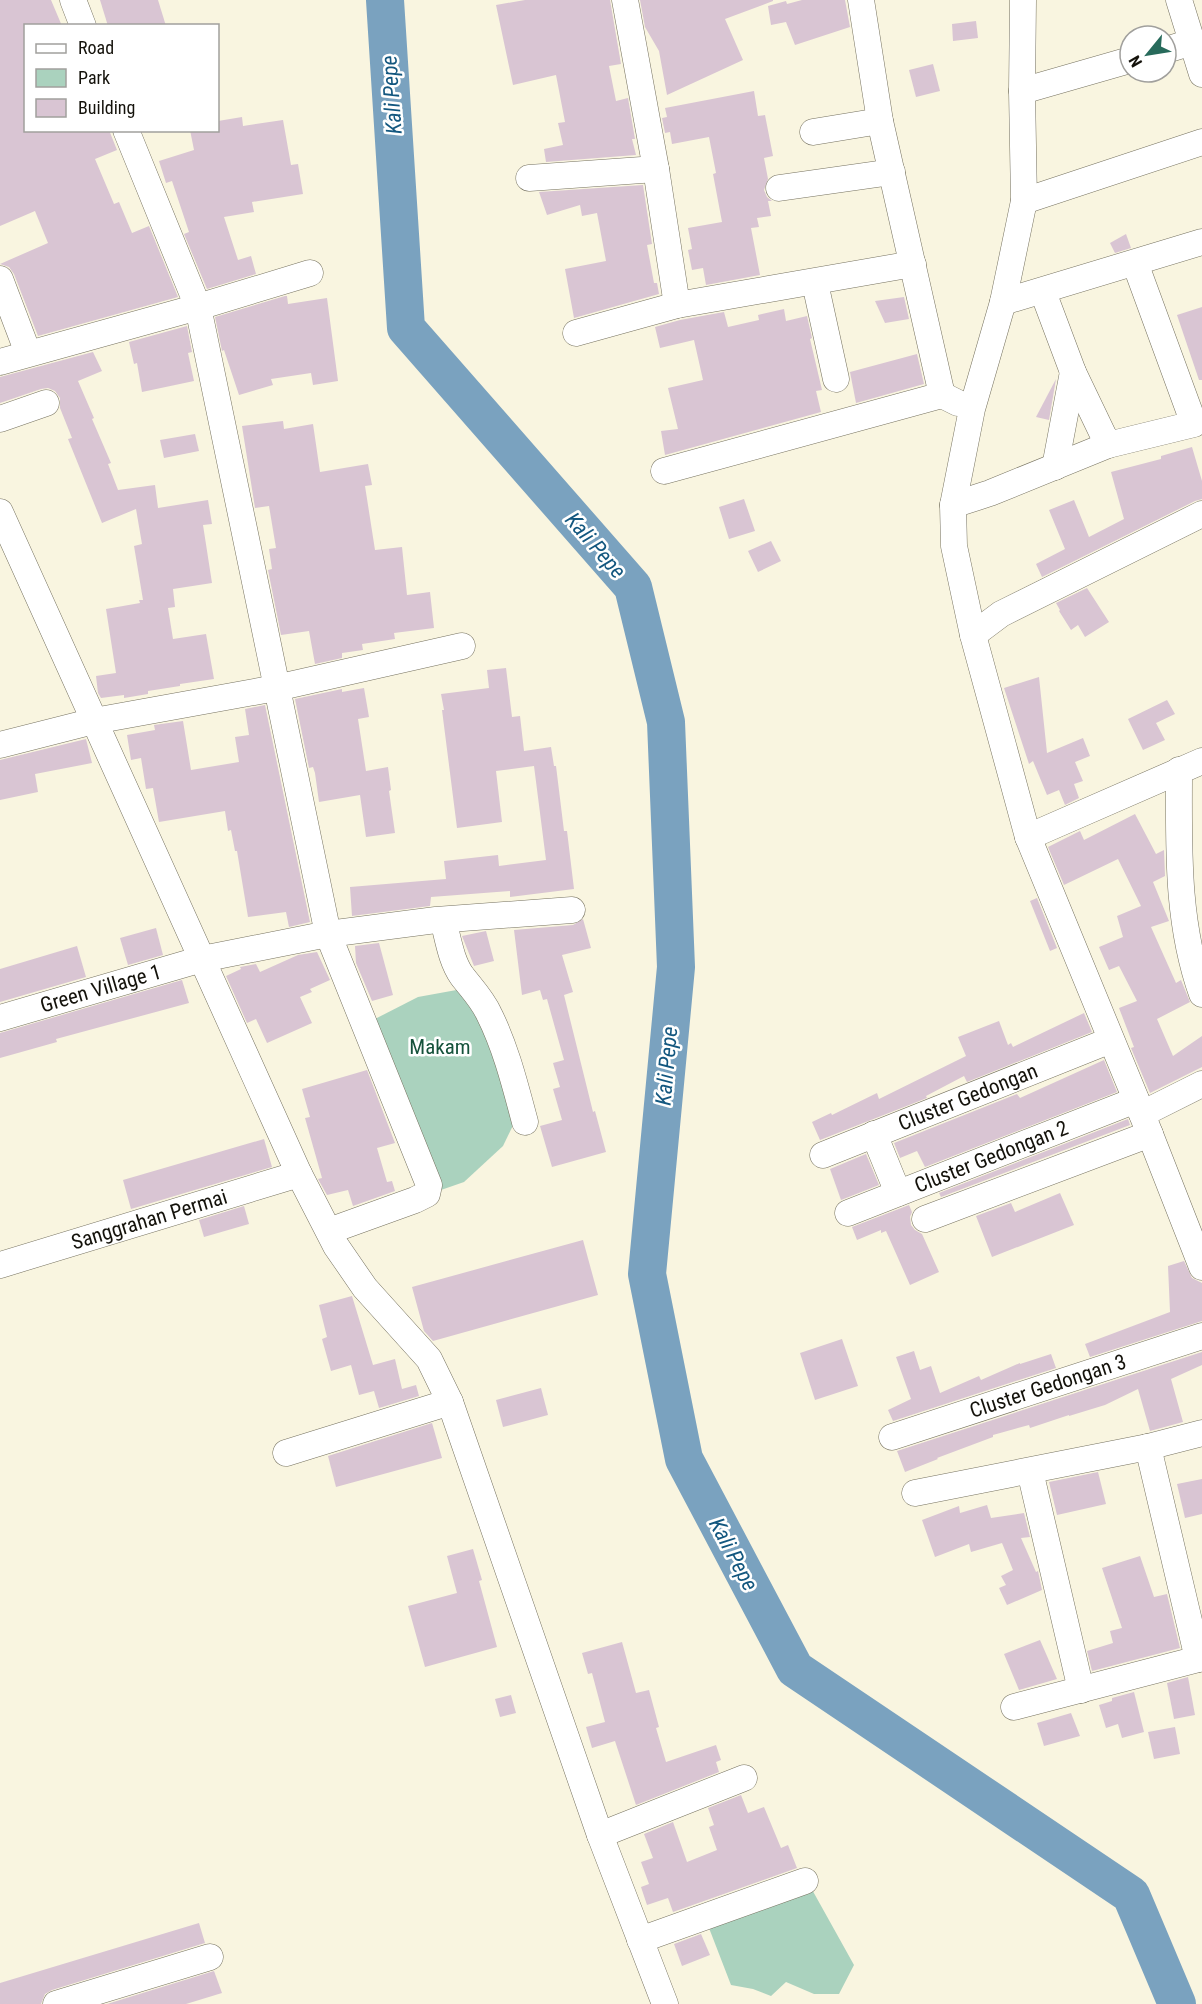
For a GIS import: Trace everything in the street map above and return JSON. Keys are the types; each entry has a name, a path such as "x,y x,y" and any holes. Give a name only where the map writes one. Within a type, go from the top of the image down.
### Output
{"street":[{"path":"73,0 82,24"},
{"path":"625,0 656,169 676,305"},
{"path":"861,0 880,121 942,395"},
{"path":"1023,0 1024,201 1003,302 972,409 953,505 954,546 973,635 1028,837 1143,1116 1202,1267"},
{"path":"1179,0 1202,71"},
{"path":"1178,46 1192,42"},
{"path":"1022,91 1118,63"},
{"path":"813,132 880,121"},
{"path":"127,132 198,307 328,934 429,1185 427,1194 416,1200 328,1231"},
{"path":"1024,201 1202,142"},
{"path":"530,178 656,169"},
{"path":"779,188 892,172"},
{"path":"1003,302 1043,292 1202,242"},
{"path":"953,505 990,493 1108,446 1199,429 1135,263"},
{"path":"576,333 676,305 815,283 913,264"},
{"path":"0,362 310,273"},
{"path":"0,279 28,353"},
{"path":"815,283 836,379"},
{"path":"1043,292 1073,372 1108,446"},
{"path":"1055,467 1073,372"},
{"path":"664,471 942,395 972,409"},
{"path":"0,419 46,403"},
{"path":"0,512 299,1174 336,1246 365,1288 429,1359 450,1402 600,1835 665,2004"},
{"path":"973,635 1001,614 1202,514"},
{"path":"0,745 94,720 276,688 462,646"},
{"path":"1028,837 1190,765 1179,879 1186,938 1202,994"},
{"name":"Green Village 1","path":"0,1018 202,959 328,934 443,920 572,910"},
{"path":"443,920 455,964 483,1004 500,1039 525,1122"},
{"name":"Cluster Gedongan","path":"823,1155 1112,1040"},
{"path":"925,1219 1143,1116 1202,1084"},
{"name":"Cluster Gedongan 2","path":"848,1213 898,1193 1143,1116"},
{"path":"874,1134 898,1193"},
{"name":"Sanggrahan Permai","path":"0,1265 299,1174"},
{"name":"Cluster Gedongan 3","path":"892,1437 1202,1336"},
{"path":"286,1453 450,1402"},
{"path":"915,1494 1148,1447 1202,1433"},
{"path":"1014,1707 1200,1658 1148,1447"},
{"path":"1030,1471 1081,1690"},
{"path":"600,1835 744,1778"},
{"path":"640,1940 805,1881"},
{"path":"56,2004 210,1957"}],"green space":[{"name":"Makam","path":"462,989 481,1010 517,1117 503,1146 464,1182 441,1190 373,1020 418,997"},
{"path":"810,1886 854,1965 839,1994 814,1994 786,1982 771,1996 753,1989 731,1985 709,1928"}],"building":[{"path":"0,0 51,0 61,24 24,24 24,132 110,132 117,150 95,159 114,204 119,202 132,233 149,226 178,297 38,336 14,274 9,267 0,264 48,243 35,211 0,226"},
{"path":"100,0 158,0 165,24 107,24"},
{"path":"525,0 610,0 621,64 609,66 616,101 628,98 636,155 546,162 544,149 563,145 558,123 565,122 556,75 513,85 496,5"},
{"path":"640,0 773,1 725,19 743,60 667,95 659,51 645,27"},
{"path":"802,0 845,0 850,27 795,45 786,22 771,25 768,6"},
{"path":"976,21 978,38 953,41 952,24"},
{"path":"933,64 940,91 916,97 909,70"},
{"path":"754,91 758,116 765,115 773,156 764,158 768,179 764,190 772,201 768,201 771,216 757,218 759,227 751,228 760,275 706,285 703,268 692,270 688,250 692,249 688,228 722,222 709,137 672,144 670,132 665,133 662,118 667,117 665,108"},
{"path":"242,117 243,126 283,120 291,165 298,164 303,194 252,202 254,212 224,217 238,260 251,256 256,274 207,289 184,234 189,232 172,181 166,183 159,161 194,150 190,132 219,132 219,121"},
{"path":"643,185 652,244 647,245 654,283 657,283 659,294 574,318 565,269 606,261 597,213 582,216 580,205 547,215 539,192"},
{"path":"1126,234 1131,248 1115,253 1110,243"},
{"path":"287,296 288,304 327,298 338,381 313,385 311,373 271,379 273,385 239,395 224,350 222,351 215,317"},
{"path":"904,297 909,319 885,323 875,301"},
{"path":"1202,307 1202,380 1199,380 1177,315"},
{"path":"784,309 786,321 807,316 822,390 816,391 821,412 665,455 661,431 678,429 668,388 703,380 694,340 660,348 655,327 724,312 728,327 759,320 758,315"},
{"path":"187,326 192,352 188,353 194,381 142,392 137,363 134,364 129,342"},
{"path":"93,352 102,371 78,381 111,463 108,464 118,490 155,485 158,508 208,500 212,524 203,525 212,583 173,589 175,607 168,608 173,639 206,634 214,679 180,684 180,686 148,691 148,694 124,698 124,695 101,698 98,693 96,676 116,673 106,609 140,603 139,600 143,600 134,546 142,544 136,509 102,523 68,439 72,438 60,408 60,398 55,391 48,388 41,389 0,403 0,377"},
{"path":"917,354 924,384 856,403 850,372"},
{"path":"1056,379 1049,420 1036,417"},
{"path":"283,421 284,429 313,424 320,472 368,464 372,485 365,486 375,550 402,547 407,595 430,592 434,628 394,633 395,639 362,644 363,650 342,653 342,658 315,664 309,631 281,635 268,570 272,569 269,549 276,548 269,506 255,508 242,426"},
{"path":"195,434 199,451 164,458 160,440"},
{"path":"1192,447 1202,481 1202,499 1042,577 1036,564 1065,549 1049,510 1074,500 1089,537 1124,519 1111,472 1161,459 1161,456"},
{"path":"744,499 755,531 729,539 719,507"},
{"path":"771,541 781,561 758,572 748,551"},
{"path":"1087,588 1109,622 1085,637 1078,625 1071,630 1056,603"},
{"path":"506,668 512,717 520,716 524,751 551,747 554,766 556,766 564,831 567,831 574,889 510,897 510,891 431,897 430,906 352,916 350,887 446,879 444,861 498,855 499,866 546,860 534,766 496,771 502,822 457,828 441,694 489,688 487,670"},
{"path":"1039,677 1047,753 1083,738 1090,756 1075,762 1083,781 1074,784 1079,798 1065,805 1059,790 1047,795 1033,761 1029,764 1004,688"},
{"path":"364,688 369,717 358,719 366,771 388,767 395,833 366,837 360,795 319,802 315,773 313,767 309,768 295,699 342,689 342,692"},
{"path":"1167,700 1175,714 1156,723 1165,740 1143,750 1128,719"},
{"path":"265,705 310,922 289,927 286,912 248,917 237,851 235,851 231,830 228,831 225,811 159,822 153,788 146,789 141,758 131,760 127,735 155,730 154,725 183,721 191,770 239,762 235,737 249,735 245,709"},
{"path":"86,739 92,763 35,774 38,792 0,800 0,760"},
{"path":"1135,814 1156,854 1164,850 1165,876 1153,882 1169,921 1151,927 1176,983 1181,980 1190,1002 1157,1019 1173,1056 1202,1036 1202,1067 1150,1093 1131,1048 1134,1047 1119,1008 1137,1001 1119,966 1109,970 1099,947 1123,937 1117,916 1141,906 1118,859 1064,885 1048,847 1080,831 1084,840"},
{"path":"1037,898 1057,948 1050,951 1030,901"},
{"path":"583,919 591,948 562,955 573,992 564,995 593,1112 595,1111 606,1152 552,1167 540,1126 562,1120 553,1089 560,1087 553,1063 564,1060 547,999 543,1000 540,990 522,995 514,930 573,925"},
{"path":"156,928 163,955 128,965 120,938"},
{"path":"486,931 494,961 474,966 462,936"},
{"path":"379,943 393,995 372,1001 356,963 355,946"},
{"path":"77,946 86,977 0,1002 0,969"},
{"path":"317,952 330,980 310,989 312,992 300,997 312,1023 267,1043 256,1019 247,1023 226,976 241,969 240,967 256,964 260,972 298,955"},
{"path":"182,980 189,1003 56,1039 57,1042 0,1058 0,1033"},
{"path":"1084,1013 1092,1032 967,1082 964,1076 926,1096 927,1098 820,1140 812,1122 877,1093 879,1099 966,1056 958,1037 999,1021 1008,1045 1011,1043 1013,1047"},
{"path":"1104,1060 1117,1092 925,1167 917,1151 900,1158 894,1143 1017,1094 1020,1098"},
{"path":"367,1070 395,1143 377,1148 387,1182 392,1181 395,1191 353,1206 348,1190 327,1195 318,1179 322,1178 305,1118 310,1117 302,1089"},
{"path":"1128,1119 1130,1125 941,1197 939,1193"},
{"path":"264,1139 272,1167 131,1209 123,1180"},
{"path":"866,1154 879,1185 841,1200 830,1169"},
{"path":"1060,1193 1074,1225 992,1257 976,1216 1011,1203 1015,1212"},
{"path":"909,1205 912,1212 911,1225 922,1234 939,1272 910,1285 886,1231 881,1233 881,1230 857,1240 852,1227"},
{"path":"244,1206 249,1224 204,1237 199,1220"},
{"path":"583,1240 598,1295 433,1341 424,1331 412,1287"},
{"path":"1184,1261 1192,1278 1202,1283 1202,1321 1090,1357 1085,1344 1170,1312 1168,1266"},
{"path":"352,1296 373,1365 395,1359 402,1389 416,1385 419,1396 379,1408 374,1391 359,1395 351,1365 331,1371 322,1339 327,1337 319,1305"},
{"path":"842,1339 858,1386 815,1400 800,1353"},
{"path":"914,1351 920,1370 931,1366 940,1393 979,1376 981,1380 1020,1363 1051,1354 1056,1368 893,1421 888,1410 911,1399 896,1357"},
{"path":"1202,1352 1202,1365 1171,1379 1183,1422 1150,1431 1138,1389 1105,1405 1030,1428 1029,1425 993,1435 993,1437 905,1472 897,1451"},
{"path":"541,1388 548,1415 503,1427 496,1400"},
{"path":"432,1423 442,1458 336,1487 328,1456"},
{"path":"1098,1472 1106,1504 1057,1515 1049,1482"},
{"path":"1202,1479 1202,1514 1185,1518 1177,1484"},
{"path":"987,1505 991,1518 1024,1513 1030,1537 1021,1538 1036,1572 1038,1571 1042,1590 1007,1605 999,1588 1006,1585 1001,1576 1013,1570 1002,1543 971,1552 969,1544 935,1557 922,1520 959,1506 960,1513"},
{"path":"473,1549 497,1647 425,1667 408,1606 457,1593 447,1556"},
{"path":"1140,1556 1154,1597 1167,1594 1180,1648 1092,1671 1087,1651 1113,1643 1110,1631 1122,1628 1102,1568"},
{"path":"1040,1640 1057,1679 1019,1690 1004,1654"},
{"path":"622,1642 636,1693 649,1690 659,1727 656,1728 666,1762 716,1745 721,1760 716,1762 719,1772 636,1805 615,1741 592,1748 586,1727 605,1722 592,1673 588,1674 582,1653"},
{"path":"1188,1677 1195,1715 1174,1719 1167,1683"},
{"path":"1134,1692 1144,1732 1122,1738 1118,1724 1106,1728 1099,1705 1112,1701 1112,1698"},
{"path":"511,1695 516,1713 500,1717 495,1699"},
{"path":"1071,1713 1080,1736 1044,1746 1037,1723"},
{"path":"1175,1727 1180,1754 1154,1759 1148,1732"},
{"path":"741,1795 748,1813 764,1807 781,1848 788,1845 797,1868 673,1912 668,1898 647,1905 641,1887 649,1884 641,1862 653,1858 644,1834 673,1822 687,1862 717,1850 709,1827 714,1825 708,1808"},
{"path":"199,1923 205,1943 52,1990 45,1994 41,2004 0,2004 0,1983"},
{"path":"701,1934 710,1955 682,1966 674,1944"},
{"path":"214,1971 222,1993 186,2004 107,2004"}],"waterway":[{"name":"Kali Pepe","path":"385,0 406,328 633,587 666,722 676,967 647,1274 684,1459 795,1669 1131,1895 1177,2004"}]}
